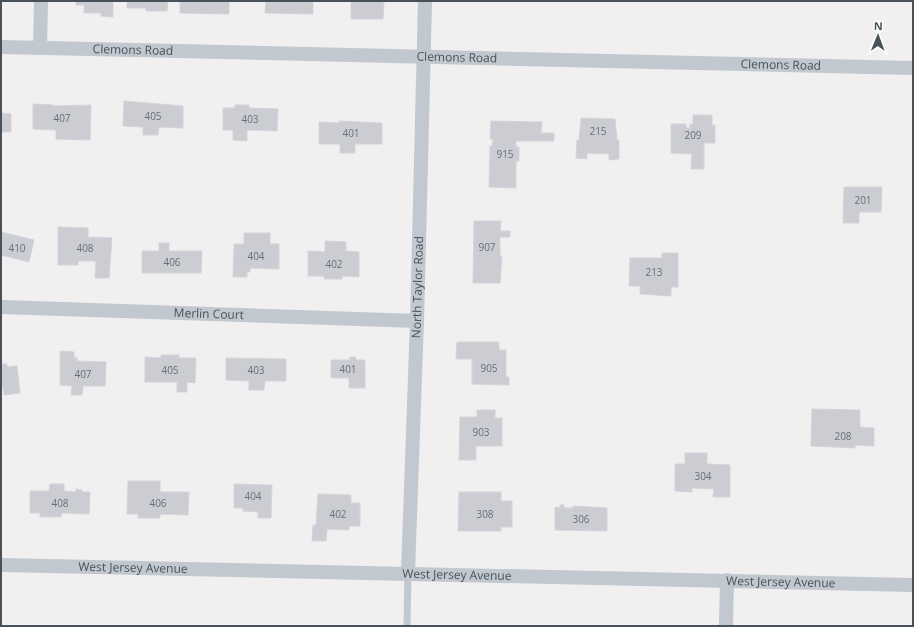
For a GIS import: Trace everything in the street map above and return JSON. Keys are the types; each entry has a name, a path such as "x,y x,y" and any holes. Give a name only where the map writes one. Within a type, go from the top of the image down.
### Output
{"street":[{"path":"40,48 41,1"},
{"name":"North Taylor Road","path":"408,572 417,321 425,1"},
{"name":"Clemons Road","path":"1,47 913,68"},
{"name":"Merlin Court","path":"1,307 417,321"},
{"name":"West Jersey Avenue","path":"1,565 408,572 913,585"},
{"path":"726,626 727,580"}],"lane":[{"path":"407,626 408,572"}],"building":[{"path":"76,1 113,1 113,17 101,16 101,13 84,13 84,5 76,5"},
{"path":"127,1 168,1 167,11 146,11 146,8 127,8"},
{"path":"180,1 229,1 229,14 180,13"},
{"path":"266,1 313,1 313,14 265,13"},
{"path":"351,1 384,1 383,19 351,19"},
{"path":"124,101 183,106 183,128 159,127 158,135 143,135 143,127 123,126"},
{"path":"33,104 53,106 91,105 90,140 56,139 56,130 33,129"},
{"path":"235,105 249,105 249,108 278,109 277,131 247,130 247,141 233,140 233,130 223,130 223,108 235,108"},
{"path":"1,113 11,114 11,132 1,132"},
{"path":"693,115 712,115 712,125 715,125 715,143 704,144 704,169 691,169 692,154 671,153 671,124 686,124 686,128 690,128 690,124 693,124"},
{"path":"581,118 615,119 617,140 619,140 619,159 609,160 609,154 587,153 587,159 576,158 577,140 579,140"},
{"path":"339,121 382,123 382,144 355,144 355,153 340,153 340,144 319,144 319,122 339,123"},
{"path":"491,121 542,122 541,133 554,133 554,141 516,141 516,147 519,147 519,161 516,161 516,188 489,187 490,146 492,146 493,139 490,139"},
{"path":"844,187 882,187 881,212 859,212 859,223 843,223"},
{"path":"474,221 501,221 500,231 510,231 510,237 500,237 500,256 502,256 500,283 473,283"},
{"path":"58,227 88,228 88,237 112,238 109,278 95,278 96,261 78,261 78,265 58,265"},
{"path":"1,232 34,240 29,262 1,255"},
{"path":"244,233 270,233 270,244 279,244 279,269 250,268 250,272 247,272 247,277 233,277 234,244 244,244"},
{"path":"325,241 346,242 346,251 359,252 359,277 342,276 342,279 324,279 324,276 308,276 308,251 325,252"},
{"path":"159,243 169,243 169,251 202,251 201,273 142,273 142,251 159,251"},
{"path":"662,253 678,253 678,287 671,287 671,296 640,294 640,286 629,286 630,258 662,258"},
{"path":"457,342 499,342 499,350 506,350 506,377 509,377 509,385 472,384 472,359 456,359"},
{"path":"60,351 74,352 74,358 77,358 77,361 106,362 105,386 83,386 82,395 71,395 72,386 60,385"},
{"path":"161,355 179,355 179,358 196,358 195,383 187,382 187,392 177,392 177,382 145,382 145,357 161,358"},
{"path":"350,357 356,357 356,360 365,360 365,388 349,388 349,378 331,378 331,360 350,360"},
{"path":"226,358 286,359 286,381 265,381 264,390 249,390 249,381 226,380"},
{"path":"1,364 7,364 7,367 17,366 20,393 4,395 3,386 1,386"},
{"path":"812,409 860,410 860,427 874,428 874,446 855,445 855,448 811,446"},
{"path":"477,410 495,410 495,418 502,418 502,446 476,446 476,460 459,460 460,417 477,417"},
{"path":"685,453 707,453 707,464 730,465 730,497 713,497 714,489 692,488 692,492 675,491 675,464 685,464"},
{"path":"128,481 160,481 160,492 189,492 188,515 160,514 160,518 138,518 138,514 127,514"},
{"path":"50,484 64,484 64,491 76,492 76,489 82,490 82,492 90,492 89,514 62,513 61,517 40,517 40,513 30,513 30,491 49,491"},
{"path":"234,484 272,485 271,518 258,518 258,512 243,511 243,508 234,508"},
{"path":"459,492 501,492 501,501 512,501 512,527 501,527 501,531 458,531"},
{"path":"318,494 351,495 351,503 360,503 360,526 349,526 349,530 327,529 326,541 312,541 313,525 316,525"},
{"path":"560,505 564,505 564,508 573,508 573,506 607,508 607,531 555,530 555,507 560,508"}]}
